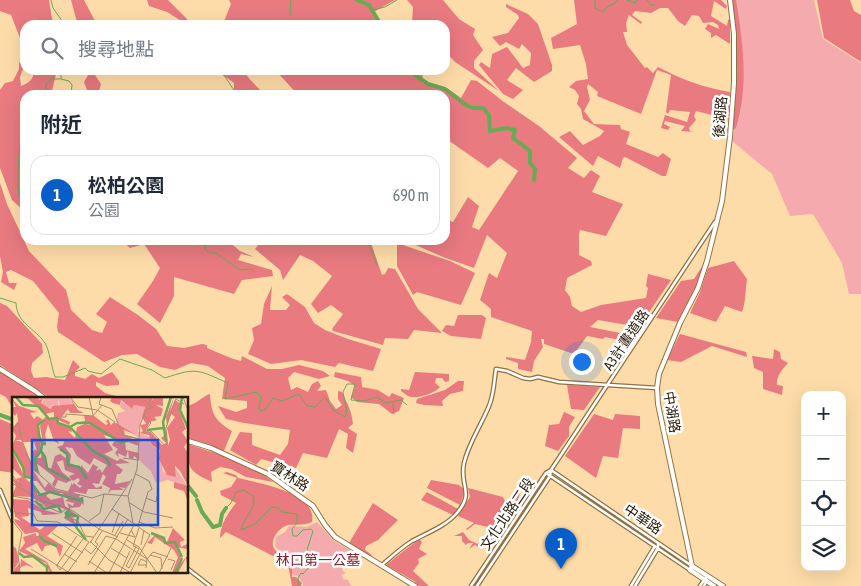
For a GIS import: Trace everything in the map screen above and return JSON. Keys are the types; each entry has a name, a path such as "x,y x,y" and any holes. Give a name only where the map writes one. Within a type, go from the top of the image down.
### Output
{"main road":[{"name":"後湖路","path":"713,234 724,186 734,99 734,39 730,0"},
{"name":"中湖路","path":"691,568 658,404 657,388 663,363 698,288 707,262 713,234"},
{"path":"0,369 43,397"},
{"name":"寶林路","path":"189,441 211,448 268,474 308,501 335,536 415,586"},
{"name":"中華路","path":"691,568 714,586"},
{"name":"中華路","path":"706,579 724,586"}],"street":[{"name":"A3計畫道路","path":"551,470 716,220"},
{"path":"381,566 411,542 450,519 466,502 467,495 462,480 465,462 477,429 490,404 496,369 530,379 538,377 559,382 657,388"},
{"name":"文化北路二段","path":"471,586 546,473 551,470"},
{"name":"文化北路二段","path":"477,586 550,476 551,470"},
{"name":"中華路","path":"551,470 658,543 691,568"},
{"name":"中華路","path":"546,473 691,568"},
{"path":"0,490 12,519"},
{"path":"631,586 658,543"},
{"path":"636,586 658,548 658,543"},
{"path":"189,570 210,586"},
{"path":"702,586 706,579"}],"green space":[{"path":"733,0 814,0 823,39 861,63 861,294 849,294 842,263 813,214 790,216 772,174 732,141 742,92"},
{"name":"林口第一公墓","path":"317,522 333,540 354,554 349,565 346,564 342,570 346,573 342,575 343,579 348,580 351,586 303,586 303,583 297,576 291,575 288,564 289,557 275,547 276,537 285,532 289,526 307,527"}],"shaded area":[{"path":"0,0 49,0 53,20 20,20 20,38 11,15 0,11"},
{"path":"71,0 84,0 94,20 76,20"},
{"path":"147,0 168,0 187,20 180,20 167,12 149,6"},
{"path":"229,0 395,0 372,13 376,20 224,20 231,4"},
{"path":"407,0 443,0 459,19 475,29 473,35 483,50 474,61 474,68 499,91 455,62 450,56 450,20 412,20 413,7"},
{"path":"574,0 721,0 727,6 726,9 714,1 711,16 727,26 730,19 730,44 716,35 711,38 711,33 705,29 708,24 719,29 718,25 713,22 703,23 699,16 692,15 685,26 678,21 668,8 660,8 651,13 635,11 632,15 642,22 641,24 629,15 626,23 627,32 623,32 627,45 645,68 647,67 653,73 658,67 693,82 730,92 727,135 724,133 724,118 696,111 694,116 696,120 689,128 690,131 694,132 681,131 685,126 665,121 664,124 670,127 668,130 661,128 665,115 687,122 690,112 670,110 668,114 666,112 671,75 657,70 641,114 597,96 598,92 588,84 590,100 584,111 594,124 620,125 621,129 630,132 626,144 658,157 663,153 671,159 666,176 662,176 625,157 620,168 598,156 593,166 559,137 570,131 583,145 600,136 604,131 583,119 581,109 577,104 579,96 575,90 569,87 576,81 588,79 580,45 553,49 551,38 577,24"},
{"path":"731,0 736,0 744,64 740,112 732,136 735,59"},
{"path":"817,0 850,0 854,11 861,15 861,62 824,38"},
{"path":"506,4 528,14 538,24 552,65 552,71 534,82 516,68 507,80 523,90 513,99 503,94 479,65 481,62 490,68 492,54 507,47 523,68 530,65 531,53 522,44 519,49 506,42 500,46 492,37 508,33 519,18 518,15 506,7"},
{"path":"19,62 21,86 26,84 33,75 56,75 52,90 20,90 20,207 12,200 0,168 0,90 5,83 13,81 19,69"},
{"path":"88,75 95,75 101,84 99,90 87,90 84,82"},
{"path":"223,75 246,75 260,90 234,90 234,83"},
{"path":"280,75 423,75 422,83 450,90 293,90"},
{"path":"471,80 477,81 539,126 577,158 568,168 584,178 591,170 600,176 592,192 623,204 606,236 580,230 579,255 591,261 592,265 567,278 565,290 570,297 572,306 581,312 601,305 646,298 648,274 671,280 639,327 598,320 590,327 630,335 629,342 605,337 603,339 587,336 574,354 544,344 544,339 541,339 543,347 534,361 532,372 518,369 518,363 506,359 506,357 525,360 531,342 532,331 491,317 491,309 480,300 489,273 497,278 507,253 487,235 474,268 415,245 450,245 450,221 453,222 468,197 479,206 472,227 479,230 518,171 500,158 488,168 450,141 450,90 461,98"},
{"path":"0,183 20,232 20,245 26,245 29,251 66,290 71,310 92,330 102,333 107,322 96,314 110,297 156,329 167,346 184,348 202,344 207,345 207,348 237,360 241,361 242,356 267,369 282,369 299,365 323,371 330,376 319,379 294,372 288,378 291,390 297,387 308,392 312,384 318,381 321,386 317,391 326,390 330,401 336,409 342,405 338,399 338,391 342,392 349,407 353,424 348,428 357,434 353,453 346,448 348,434 339,429 327,458 303,453 296,468 261,459 256,465 230,450 240,432 252,433 252,445 280,455 288,444 290,430 226,419 218,406 236,412 247,408 247,401 222,399 225,378 208,366 191,363 175,370 160,367 137,354 122,355 104,362 58,332 59,313 33,281 11,270 6,272 9,283 17,283 14,290 1,282 3,272 0,256"},
{"path":"127,245 140,245 130,248"},
{"path":"145,245 233,245 240,251 254,257 241,254 238,260 272,270 273,276 242,280 234,294 174,277 174,296 160,323 137,304 160,268"},
{"path":"258,245 372,245 382,275 385,274 388,268 395,269 418,309 442,333 414,330 408,339 385,338 383,345 333,331 332,329 343,314 331,305 318,313 311,304 332,276 313,261 300,255 283,280 280,270 255,249"},
{"path":"397,245 403,245 450,261 475,273 461,305 417,292 413,295 397,266"},
{"path":"734,261 747,279 742,312 725,306 716,322 690,313 708,268"},
{"path":"703,265 694,293 678,322 656,318 681,281 694,279"},
{"path":"272,286 270,310 286,310 290,305 282,297 287,294 305,307 314,323 325,330 381,349 373,371 339,363 335,367 301,360 271,364 248,354 254,340 252,328 261,324 264,304"},
{"path":"0,303 7,306 42,344 43,353 32,363 31,371 34,378 46,377 65,380 73,360 80,367 75,372 75,376 85,379 92,374 99,378 112,372 119,381 119,385 106,386 96,382 96,386 105,393 119,397 48,397 0,365"},
{"path":"458,315 482,315 486,318 481,339 451,336 442,331 446,325 454,326"},
{"path":"680,334 746,352 747,357 712,346 681,362 667,360"},
{"path":"774,349 780,352 781,359 788,363 777,379 777,385 783,386 782,395 763,389 763,372 754,368 752,356 773,359"},
{"path":"0,372 39,397 12,397 12,407 6,397 0,394"},
{"path":"335,372 361,377 362,387 378,390 389,397 392,393 404,398 399,411 392,414 379,404 357,402 351,397 355,386 348,381 334,377"},
{"path":"415,372 449,374 449,381 445,382 442,378 436,378 435,383 440,387 438,389 423,396 411,397 401,391 401,389 409,390"},
{"path":"458,381 464,381 463,391 450,394 442,401 443,406 416,403 417,399 445,390"},
{"path":"567,385 600,387 584,410 571,409"},
{"path":"210,394 211,406 215,416 232,431 224,451 189,438 189,406"},
{"path":"564,412 575,417 569,427 569,436 558,451 545,446 549,425 559,424"},
{"path":"594,414 613,420 615,414 640,416 640,429 623,428 618,458 603,456 596,478 565,456"},
{"path":"0,419 12,424 12,473 0,471"},
{"path":"189,444 244,464 273,482 246,477 231,469 220,467 211,472 212,482 194,472 190,465"},
{"path":"227,472 236,475 238,478 285,491 306,503 311,512 312,522 285,526 277,533 273,540 274,549 283,557 292,560 292,577 296,577 302,583 301,586 292,586 288,564 282,557 273,556 226,532 220,538 227,515 236,503 221,495 220,491 231,487 237,478 223,473"},
{"path":"431,480 459,485 465,490 460,505 427,488"},
{"path":"468,488 503,497 506,503 513,501 520,493 517,504 519,509 504,526 497,522 494,526 500,532 490,547 486,545 481,549 475,545 469,549 473,543 466,545 462,541 462,536 454,536 463,532 469,540 478,544 493,528 475,524 466,529 474,523 458,516 470,497"},
{"path":"427,492 458,509 453,515 421,500"},
{"path":"373,503 398,520 378,540 366,546 365,550 372,555 369,557 349,543"},
{"path":"419,539 422,542 419,549 427,554 418,559 419,563 413,571 429,586 419,586 414,581 386,565"}],"waterway":[{"path":"51,0 53,8 61,20"},
{"path":"290,15 291,0"},
{"path":"357,0 369,5 378,20"},
{"path":"373,10 385,7 397,0"},
{"path":"595,0 595,8 602,12 617,0"},
{"path":"627,0 635,3 637,0"},
{"path":"647,0 651,5 655,5"},
{"path":"61,75 61,79 69,81 72,85 72,90"},
{"path":"223,75 234,90"},
{"path":"415,75 428,84 446,90"},
{"path":"46,90 46,85 51,79 60,79"},
{"path":"450,93 466,105 473,108 483,108 489,115 490,131 507,128 515,130 513,138 530,151 530,163 535,169 534,180"},
{"path":"20,145 18,168 20,196"},
{"path":"204,245 206,250 210,253 216,253 240,270 252,269 255,272"},
{"path":"370,245 377,266"},
{"path":"0,298 16,303 17,310 23,321 45,343 55,377 63,377 85,368 88,371 101,374 120,359 152,370 165,378 191,371 210,375 228,383 225,399 256,392 261,397 259,408 261,411 266,409 273,398 282,401 299,394 307,406 315,407 325,397 333,410 345,417 347,412 343,392 347,384 355,384 351,400 364,401 377,397 386,403 401,400 407,405"},
{"path":"393,403 394,414"},
{"path":"0,415 12,419"},
{"path":"189,487 196,496"},
{"path":"226,508 231,503 236,492 244,490 254,497 254,502 241,530 255,524 272,507 278,508 282,512 297,514 297,523 292,529 293,536 297,536 303,530 311,529 313,531 307,550 311,558 309,567 298,578 299,586"},
{"path":"197,500 202,512 213,527 220,525 222,514 226,508"}],"place":[{"name":"松柏公園","path":"561,569"}]}
